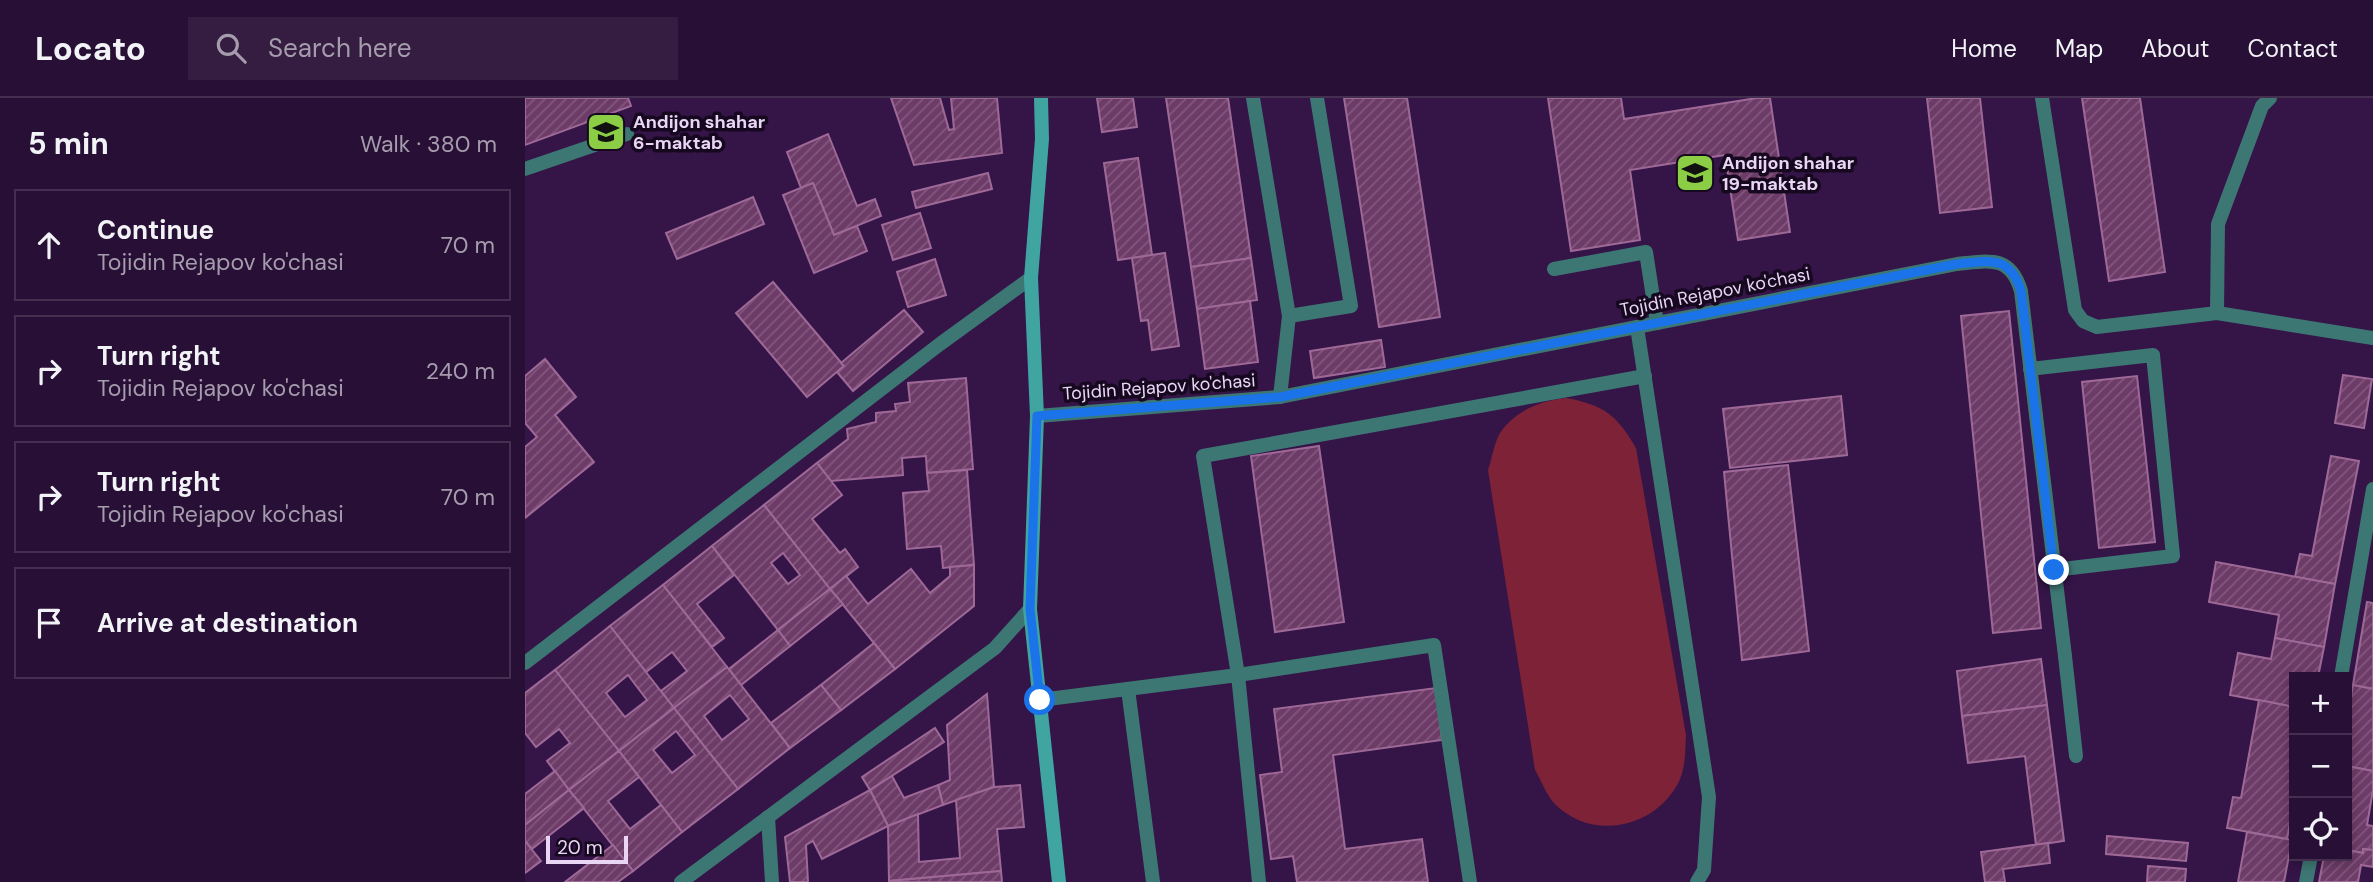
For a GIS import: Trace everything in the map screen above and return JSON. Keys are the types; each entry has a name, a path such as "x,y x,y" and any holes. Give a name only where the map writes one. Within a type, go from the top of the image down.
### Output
{"street":[{"name":"Tojidin Rejapov ko'chasi","path":"1041,98 1042,139 1031,278 1037,416 1030,609 1059,882"},
{"path":"1253,98 1289,316 1280,397"},
{"path":"1289,316 1351,306 1317,98"},
{"path":"2042,98 2075,310 2083,321 2097,327 2217,313 2373,338"},
{"path":"2217,313 2218,224 2262,106 2270,98"},
{"path":"525,169 627,134"},
{"path":"1554,269 1646,253 1657,323"},
{"name":"Tojidin Rejapov ko'chasi","path":"1037,416 1280,397 1957,264 1990,261 2007,266 2016,275 2021,291 2076,756"},
{"path":"525,663 940,344 1031,278"},
{"path":"1637,327 1709,797 1704,870 1697,882"},
{"path":"2030,369 2153,355 2173,556 2054,570"},
{"path":"1259,882 1238,675 1203,456 1645,376"},
{"path":"2342,672 2373,489"},
{"path":"681,882 995,648 1030,609"},
{"path":"1040,700 1238,675 1434,645 1470,882"},
{"path":"1128,689 1153,882"},
{"path":"768,817 772,882"},
{"path":"2307,882 2310,861"}],"shaded area":[{"path":"1566,398 1590,404 1608,413 1622,427 1636,448 1686,735 1679,781 1665,802 1635,821 1618,825 1601,826 1568,815 1551,799 1535,770 1488,470 1498,437 1513,418 1538,404"}],"building":[{"path":"525,98 628,98 631,106 525,145"},
{"path":"891,98 940,98 949,130 954,129 951,98 997,98 1002,153 914,165"},
{"path":"1097,98 1133,98 1137,127 1102,132"},
{"path":"1166,98 1228,98 1251,258 1191,267"},
{"path":"1344,98 1407,98 1440,317 1379,327"},
{"path":"1548,98 1621,98 1624,119 1770,98 1790,232 1738,240 1725,155 1630,170 1640,240 1571,251"},
{"path":"1927,98 1980,98 1992,207 1940,213"},
{"path":"2082,98 2140,98 2165,272 2109,281"},
{"path":"828,134 857,206 875,199 881,216 834,235 813,183 801,188 787,152"},
{"path":"1138,158 1152,255 1118,260 1104,163"},
{"path":"988,173 992,189 916,208 912,192"},
{"path":"813,183 834,235 857,226 867,251 814,273 783,195"},
{"path":"753,197 764,224 677,259 666,233"},
{"path":"920,213 931,248 893,260 882,225"},
{"path":"1165,253 1179,346 1152,350 1148,320 1141,321 1132,258"},
{"path":"1251,258 1257,300 1197,309 1191,267"},
{"path":"935,259 946,295 908,307 897,272"},
{"path":"773,282 844,366 807,397 736,313"},
{"path":"1250,301 1258,362 1205,369 1197,309"},
{"path":"904,310 923,332 853,391 837,372 844,366 841,363"},
{"path":"2009,311 2041,628 1993,633 1961,316"},
{"path":"1381,340 1385,367 1314,378 1310,351"},
{"path":"545,359 576,397 555,415 594,462 525,518 525,447 537,437 525,423 525,376"},
{"path":"2343,375 2372,379 2364,428 2335,423"},
{"path":"2137,376 2155,542 2099,548 2082,382"},
{"path":"966,378 973,469 927,473 926,456 902,458 903,475 831,481 817,463 848,439 847,429 876,422 876,413 896,411 895,404 910,402 908,383"},
{"path":"1841,396 1847,455 1730,468 1723,409"},
{"path":"1319,446 1344,622 1275,632 1251,456"},
{"path":"2331,456 2359,461 2335,584 2295,577 2300,554 2312,556"},
{"path":"817,463 842,495 812,519 840,553 845,549 858,567 830,589 764,505"},
{"path":"1788,465 1809,651 1742,660 1724,472"},
{"path":"967,470 974,565 943,568 941,546 907,549 903,493 929,491 927,473"},
{"path":"764,505 830,589 778,630 712,546","holes":["783,553 800,575 788,584 771,563"]},
{"path":"712,546 734,575 697,604 724,638 712,647 663,585"},
{"path":"2216,562 2335,584 2324,647 2275,638 2279,615 2209,602"},
{"path":"974,565 974,606 895,669 830,589 846,576 868,604 911,569 930,593 950,576 950,567"},
{"path":"663,585 727,667 674,708 661,691 687,671 672,652 646,672 610,626"},
{"path":"830,589 843,604 790,646 778,630"},
{"path":"2367,602 2373,603 2373,689 2353,685"},
{"path":"610,626 674,708 619,751 555,670","holes":["628,675 647,700 625,717 606,693"]},
{"path":"778,630 790,646 741,685 729,669"},
{"path":"2275,638 2324,647 2319,672 2289,672 2289,706 2230,695 2238,653 2271,659"},
{"path":"874,643 895,669 841,710 821,685"},
{"path":"2041,659 2047,705 1962,716 1957,671"},
{"path":"727,667 790,748 738,789 674,708","holes":["730,695 749,719 722,740 704,716"]},
{"path":"555,670 619,751 569,790 547,761 570,743 559,729 536,747 525,733 525,693"},
{"path":"821,685 841,710 790,748 771,723"},
{"path":"2353,685 2373,689 2373,771 2352,767"},
{"path":"1436,688 1442,740 1333,755 1345,849 1422,839 1428,882 1297,882 1293,856 1271,859 1260,775 1282,772 1274,709"},
{"path":"987,694 994,787 943,805 938,785 950,780 947,725"},
{"path":"2259,700 2289,706 2287,839 2227,828 2233,797 2241,798"},
{"path":"2047,705 2064,841 2036,845 2025,756 1968,763 1962,716"},
{"path":"674,708 738,789 682,832 619,751","holes":["676,731 695,755 672,773 653,750"]},
{"path":"935,728 944,742 870,790 862,777"},
{"path":"619,751 639,777 608,801 630,829 661,805 682,832 633,871 569,790"},
{"path":"2352,767 2373,771 2367,825 2373,826 2373,850 2363,849 2363,853 2352,851"},
{"path":"555,771 569,790 525,825 525,794"},
{"path":"892,776 904,798 938,785 943,805 888,826 870,790"},
{"path":"1020,785 1024,827 997,829 1001,871 889,881 888,826 918,814 919,862 960,858 956,800 994,787"},
{"path":"569,790 584,808 532,849 525,841 525,825"},
{"path":"870,790 888,826 822,859 813,841 806,845 808,882 790,882 785,837"},
{"path":"2247,832 2289,839 2284,882 2238,882"},
{"path":"2107,836 2188,843 2186,861 2106,854"},
{"path":"525,841 541,861 525,873"},
{"path":"2048,843 2050,863 2003,869 2005,882 1985,882 1981,852"},
{"path":"613,845 633,871 618,882 565,882"},
{"path":"2363,849 2373,850 2373,867 2361,865 2358,882 2319,882 2323,861 2352,861 2352,851 2363,853"},
{"path":"2148,866 2186,869 2185,882 2147,882"},
{"path":"1001,871 1002,882 889,882 889,881"}],"place":[{"name":"Andijon shahar 6-maktab","path":"606,132"},
{"name":"Andijon shahar 19-maktab","path":"1695,173"}],"route":[{"path":"1040,700 1030,609 1037,416 1280,397 1957,264 1990,261 2007,266 2016,275 2021,291 2054,570"}]}
